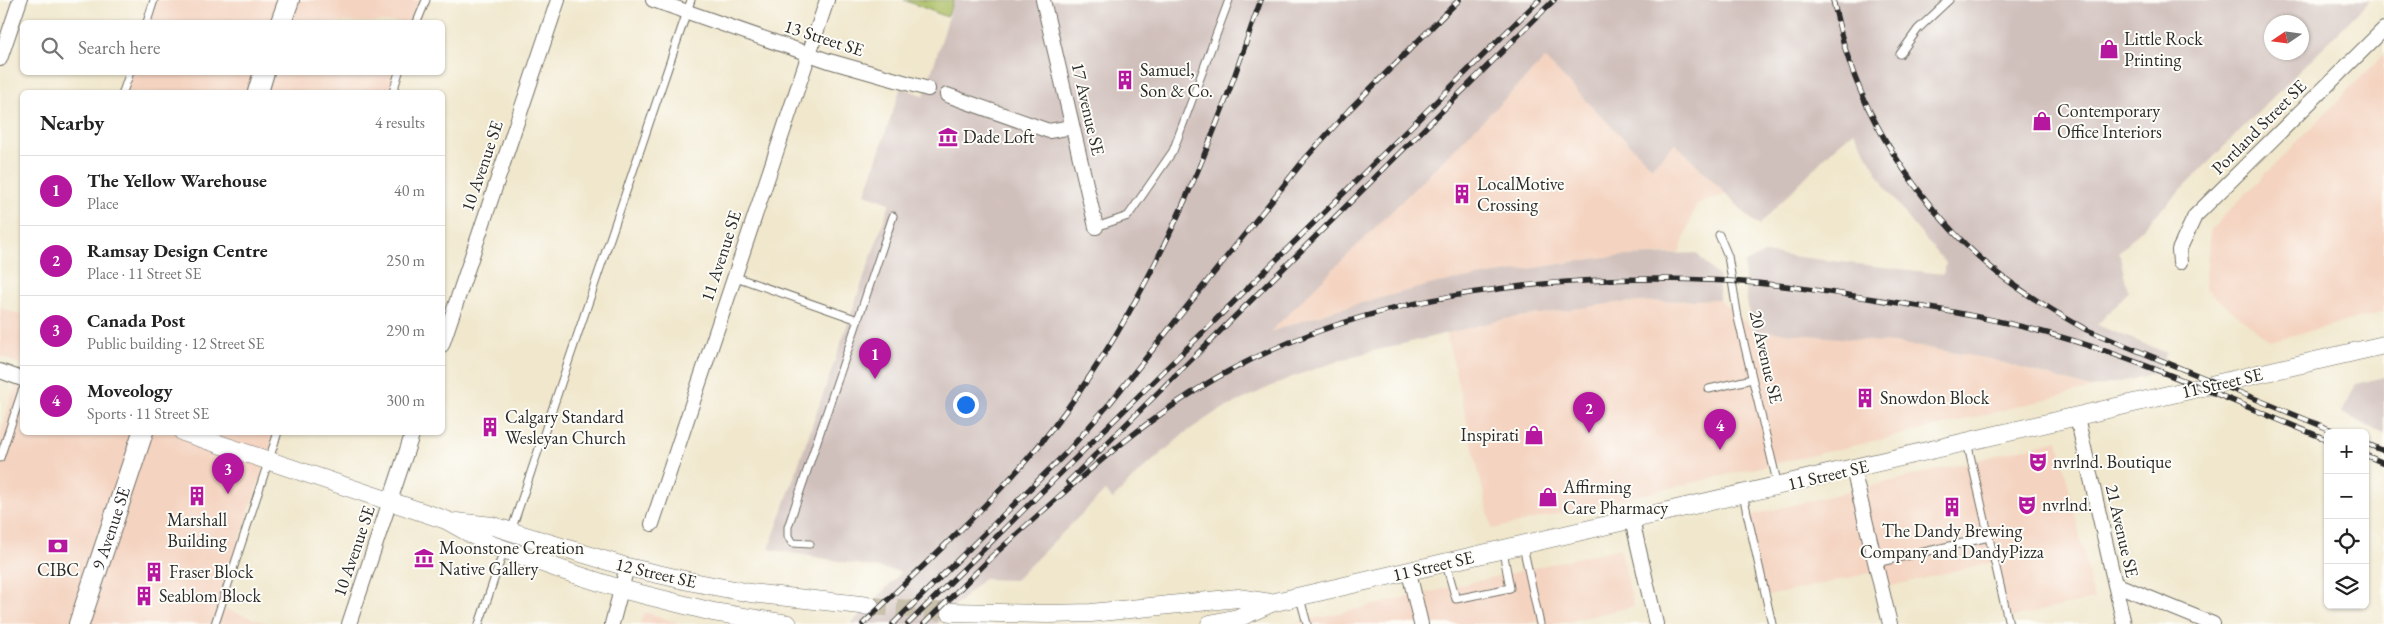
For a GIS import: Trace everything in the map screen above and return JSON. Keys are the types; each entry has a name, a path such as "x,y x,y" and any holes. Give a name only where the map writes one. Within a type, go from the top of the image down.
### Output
{"main road":[{"path":"282,20 289,0"},
{"path":"259,90 263,75"},
{"name":"9 Avenue SE","path":"79,624 142,435"}],"street":[{"path":"0,59 20,0"},
{"name":"10 Avenue SE","path":"445,336 558,0"},
{"name":"13 Street SE","path":"653,0 690,6 808,54 928,89"},
{"name":"11 Avenue SE","path":"652,524 733,276 827,0"},
{"name":"17 Avenue SE","path":"1043,0 1096,227"},
{"name":"Portland Street SE","path":"2180,262 2179,250 2195,216 2384,29"},
{"path":"947,96 1049,132 1072,127"},
{"name":"11 Street SE","path":"1210,624 1238,618 1271,603 2384,345"},
{"path":"0,371 20,377"},
{"name":"21 Avenue SE","path":"2076,417 2124,624"},
{"name":"12 Street SE","path":"191,435 446,520 488,544 620,589 713,612 788,624"},
{"name":"10 Avenue SE","path":"349,624 412,435"},
{"path":"1853,469 1890,624"},
{"name":"12 Street SE","path":"446,520 493,526 627,567 750,593 870,606"},
{"path":"1632,520 1656,624"},
{"path":"612,624 627,567"},
{"path":"1409,572 1421,624"},
{"path":"2115,584 2212,624"},
{"name":"11 Street SE","path":"950,612 1091,613 1238,598 1271,603"}],"lane":[{"path":"148,20 154,0"},
{"path":"418,20 426,0"},
{"path":"1096,227 1128,216 1174,151 1229,0"},
{"path":"1900,54 1918,29 1949,0"},
{"path":"511,532 690,6"},
{"path":"124,90 129,75"},
{"path":"393,90 398,75"},
{"path":"810,544 792,543 788,536 788,526 893,216"},
{"name":"20 Avenue SE","path":"1719,235 1728,256 1738,318 1778,486"},
{"path":"733,276 858,320"},
{"path":"1709,389 1752,378"},
{"path":"0,458 20,397"},
{"path":"215,624 277,435"},
{"path":"1967,442 2009,624"},
{"path":"1742,494 1772,624"},
{"path":"1876,563 1989,537"},
{"path":"1522,546 1540,624"},
{"path":"479,624 505,550"},
{"path":"1446,563 1456,599 1510,588 1503,550"},
{"path":"1300,597 1307,624"}],"shaded area":[{"path":"151,0 426,0 419,20 144,20"},
{"path":"954,0 2370,0 2119,252 2128,292 2097,325 2167,353 2155,374 2091,388 1990,359 1903,344 1754,330 1747,306 1744,264 1764,253 1943,274 1946,263 1885,187 1854,131 1832,150 1759,225 1675,143 1652,167 1545,59 1270,332 1331,311 1437,283 1606,257 1696,253 1719,277 1719,299 1615,303 1505,319 1353,356 1289,378 1216,412 1185,433 1133,478 1113,499 1105,491 1015,580 983,579 937,624 851,624 902,572 769,549 890,203 865,194 901,87 924,96"},
{"path":"2384,54 2384,312 2270,341 2205,289 2210,230"},
{"path":"1545,59 1652,167 1675,143 1726,194 1696,205 1679,253 1606,257 1438,283 1331,311 1269,332"},
{"path":"124,75 400,75 395,90 119,90"},
{"path":"1719,299 1754,330 1903,344 1990,359 2091,388 1956,422 1492,529 1446,332 1505,319 1615,303"},
{"path":"0,308 20,314 20,364 0,356"},
{"path":"20,371 20,435 274,435 218,607 269,624 0,624 0,436"},
{"path":"2384,377 2384,434 2342,413 2356,384"},
{"path":"2058,440 2094,599 2005,619 1992,562 1883,588 1879,571 1764,597 1745,517"},
{"path":"1620,548 1634,606 1558,624 1539,624 1538,621 1526,624 1292,624"},
{"path":"645,612 681,624 640,624"}],"green space":[{"path":"904,0 954,0 947,17"}],"tunnel":[{"path":"870,606 950,612"}],"railway":[{"path":"863,624 961,530 1008,481 1052,429 1104,354 1150,274 1189,192 1228,94 1261,0"},
{"path":"893,624 1067,452 1110,403 1304,160 1349,110 1459,0"},
{"path":"908,624 1539,0"},
{"path":"1068,482 1554,0"},
{"path":"1833,0 1843,42 1856,79 1869,110 1885,140 1924,198 1946,224 1994,270 2039,302 2087,330 2329,429"},
{"path":"990,558 1075,482 1134,434 1196,390 1229,371 1286,344 1346,322 1408,305 1472,293 1537,284 1666,279 1748,282 1842,294 1977,317 2048,333 2136,362 2324,438"},
{"path":"2369,445 2384,451"},
{"path":"2369,457 2384,463"},
{"path":"924,624 995,554"}],"place":[{"name":"Little Rock Printing","path":"2109,49"},
{"name":"Samuel, Son & Co.","path":"1125,80"},
{"name":"Contemporary Office Interiors","path":"2042,121"},
{"name":"Dade Loft","path":"948,137"},
{"name":"LocalMotive Crossing","path":"1462,194"},
{"name":"The Yellow Warehouse","path":"875,379"},
{"name":"Snowdon Block","path":"1865,398"},
{"name":"Calgary Standard Wesleyan Church","path":"490,427"},
{"name":"Ramsay Design Centre","path":"1589,433"},
{"name":"Inspirati","path":"1534,435"},
{"name":"Moveology","path":"1720,450"},
{"name":"nvrlnd. Boutique","path":"2038,462"},
{"name":"Canada Post","path":"228,494"},
{"name":"Marshall Building","path":"197,496"},
{"name":"Affirming Care Pharmacy","path":"1548,497"},
{"name":"nvrlnd.","path":"2027,505"},
{"name":"The Dandy Brewing Company and DandyPizza","path":"1952,507"},
{"name":"CIBC","path":"58,546"},
{"name":"Moonstone Creation Native Gallery","path":"424,558"},
{"name":"Fraser Block","path":"154,572"},
{"name":"Seablom Block","path":"144,596"}]}
